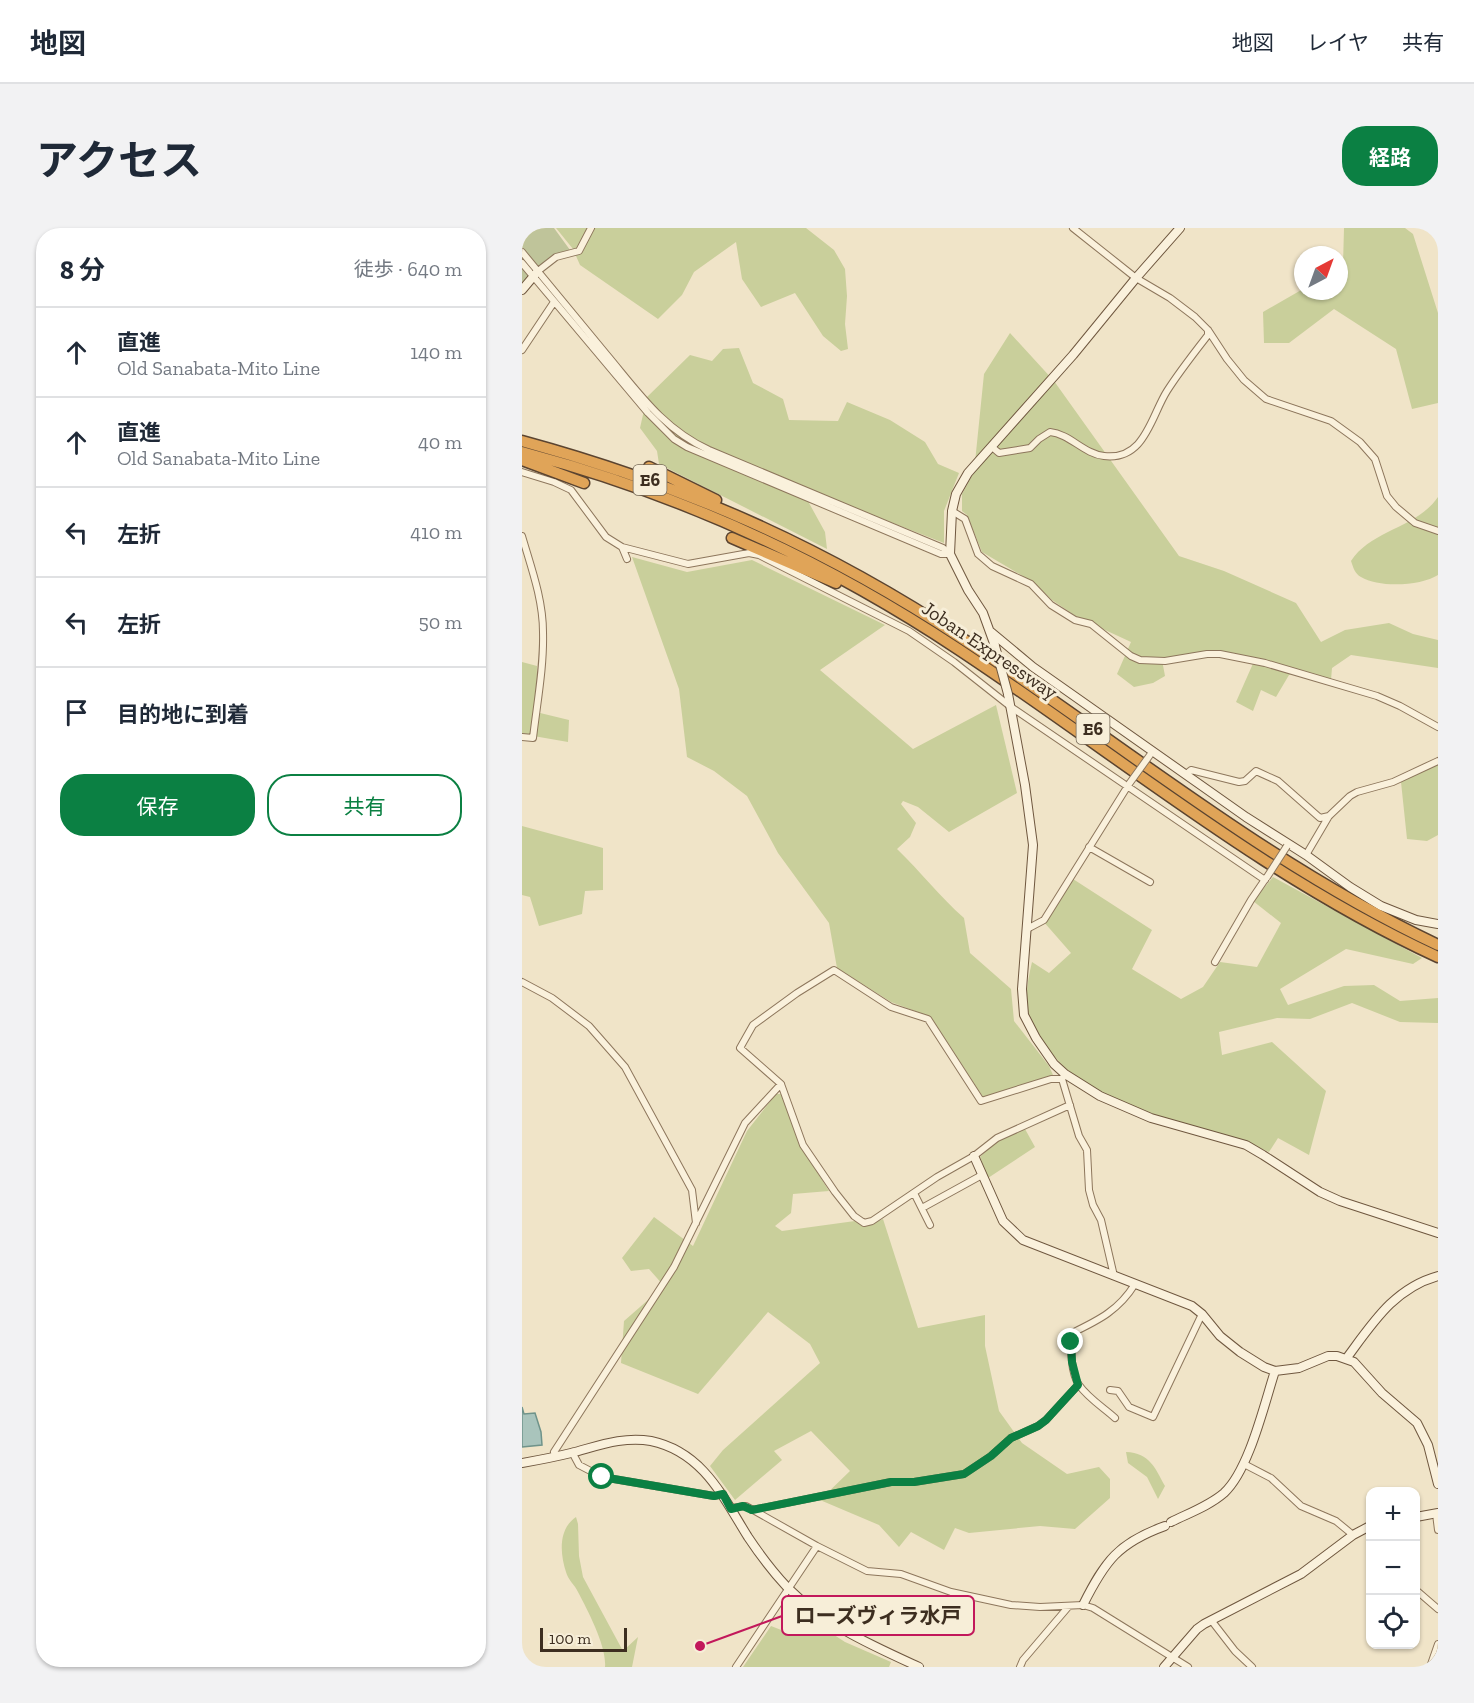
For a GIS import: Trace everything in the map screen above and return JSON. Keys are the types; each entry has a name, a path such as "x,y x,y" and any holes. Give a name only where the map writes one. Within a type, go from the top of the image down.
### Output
{"highway":[{"name":"Joban Expressway","path":"522,441 631,473 773,531 846,569 914,608 1053,701 1236,830 1438,957"},
{"name":"Joban Expressway","path":"522,452 625,483 713,516 815,564 909,617 959,649 1232,840 1300,883 1407,937 1438,945"},
{"path":"522,460 584,483"},
{"path":"649,467 773,531"},
{"path":"732,538 812,571 909,617"}],"street":[{"path":"522,290 556,257 579,250 591,228"},
{"path":"1073,228 1136,278 1187,310 1208,330 1244,380 1266,399 1331,421 1360,442 1375,459 1387,496 1396,507 1415,523 1438,531"},
{"path":"950,554 952,511 962,482 1073,356 1180,228"},
{"path":"522,252 554,302 648,413 674,439 687,447 941,554 950,554"},
{"path":"522,262 536,274 652,409 668,425 692,442 943,548 950,554 991,632 1011,707 1033,845 1022,989 1024,1015 1036,1038 1064,1077 1100,1096 1151,1118 1245,1145 1330,1197 1438,1233"},
{"path":"522,350 554,302"},
{"path":"992,447 999,453 1030,448 1050,432 1093,454 1109,457 1125,453 1140,443 1145,436 1167,390 1208,335 1208,330"},
{"path":"522,472 571,490 606,537 622,547 688,564 742,553 759,555 909,631 954,662 1011,707 1266,878"},
{"path":"952,511 965,519 978,554 992,566 1031,584 1051,606 1075,620 1091,624 1131,656 1140,660 1165,661 1220,654 1265,663 1377,696 1438,727"},
{"path":"522,536 536,581 543,630 542,663 533,738 522,737"},
{"path":"622,547 627,559"},
{"path":"991,632 1033,667 1152,753 1306,855 1350,887 1381,906 1416,920 1438,924"},
{"path":"1027,929 1044,920 1129,785 1152,753"},
{"path":"1306,855 1329,816 1342,802 1357,792 1393,782 1438,761"},
{"path":"1186,774 1191,770 1239,782 1245,781 1256,771 1278,780 1320,818 1329,816"},
{"path":"1215,962 1288,845"},
{"path":"1089,847 1150,882"},
{"path":"1064,1077 981,1101 928,1019 891,1007 834,970 753,1025 740,1048 781,1084 803,1144 835,1192 854,1216 864,1223 872,1221 937,1177 974,1156 997,1138 1070,1105"},
{"path":"522,982 544,993 589,1026 625,1067 692,1190 696,1224"},
{"path":"1064,1077 1079,1136 1087,1150 1089,1190 1093,1205 1101,1220 1114,1276"},
{"path":"554,1452 674,1267 745,1123 781,1084"},
{"path":"974,1156 1003,1221 1017,1235 1031,1244 1183,1302 1202,1314 1220,1336 1264,1367 1275,1371 1299,1368 1328,1356 1354,1362 1382,1393 1417,1423 1428,1445 1434,1476 1438,1484"},
{"path":"922,1208 982,1176"},
{"path":"914,1193 930,1225"},
{"path":"1346,1359 1386,1307 1413,1285 1438,1276"},
{"path":"1115,1418 1078,1385 1072,1362 1072,1333 1103,1318 1126,1298 1135,1284"},
{"path":"1110,1390 1118,1391 1128,1407 1153,1417 1202,1314"},
{"path":"1083,1605 1095,1580 1109,1560 1128,1543 1222,1495 1235,1480 1244,1464 1275,1371"},
{"path":"752,1510 891,1482 914,1482 964,1474 991,1456 1011,1438 1046,1420 1078,1385"},
{"path":"522,1462 616,1440 652,1442 676,1450 705,1471 723,1494 758,1552 788,1588 814,1611 844,1631 919,1667"},
{"path":"572,1452 579,1465 602,1477 714,1496 723,1494"},
{"path":"1244,1464 1271,1478 1301,1506 1336,1521 1353,1535"},
{"path":"731,1509 743,1506 752,1510 867,1571 901,1574 951,1592 1018,1605 1083,1605 1103,1613 1188,1667"},
{"path":"1420,1516 1437,1514 1438,1530"},
{"path":"1164,1667 1197,1629 1302,1574 1353,1535 1366,1528"},
{"path":"736,1667 817,1546"},
{"path":"1420,1593 1438,1609"},
{"path":"1020,1667 1023,1660 1069,1606"},
{"path":"1211,1620 1235,1651 1252,1667"},
{"path":"1431,1667 1438,1644"}],"green space":[{"path":"522,228 554,228 570,250 555,254 522,285"},
{"path":"556,228 806,228 834,250 845,269 847,296 845,324 848,349 841,351 823,336 795,293 761,307 742,279 736,242 694,272 682,295 658,319 580,265 573,249"},
{"path":"1344,228 1405,228 1413,234 1438,313 1438,403 1412,409 1396,349 1334,309 1289,343 1264,343 1263,312 1294,294 1294,300 1348,300 1348,246 1344,246"},
{"path":"1010,333 1054,381 1179,556 1224,571 1296,603 1321,642 1345,630 1389,623 1413,634 1438,640 1438,668 1351,655 1332,668 1331,680 1302,670 1289,675 1276,697 1261,690 1253,711 1236,702 1255,659 1208,653 1162,660 1165,676 1153,683 1134,687 1117,674 1131,642 1077,617 1052,600 1033,582 982,552 967,515 962,511 962,494 974,472 984,374"},
{"path":"739,348 753,383 783,399 789,420 838,421 847,402 890,420 925,442 938,464 959,473 944,511 944,543 811,491 809,503 825,532 827,549 659,464 657,451 640,428 647,397 690,355 712,361 723,349"},
{"path":"1438,497 1438,575 1421,582 1389,584 1369,581 1357,574 1351,561 1360,551 1370,542 1418,516"},
{"path":"632,557 687,572 752,560 885,625 820,670 913,749 996,705 1017,793 949,832 918,807 903,801 901,804 916,823 910,837 897,849 964,918 970,953 1011,989 1014,1021 1049,1066 1053,1075 983,1097 931,1017 891,1002 837,968 829,923 778,853 747,796 714,771 687,757 679,689"},
{"path":"522,662 537,666 536,712 569,720 568,742 522,734"},
{"path":"1438,763 1438,835 1427,841 1407,839 1401,782"},
{"path":"522,826 603,848 603,890 585,891 582,914 539,926 530,897 522,895"},
{"path":"1273,877 1422,958 1413,964 1346,949 1280,989 1288,1005 1344,986 1374,985 1400,1001 1438,998 1438,1023 1400,1022 1352,1003 1310,1019 1277,1018 1219,1032 1222,1055 1272,1042 1326,1091 1309,1155 1278,1138 1269,1152 1118,1101 1090,1087 1065,1068 1045,1044 1029,1016 1028,981 1032,962 1049,973 1071,953 1043,921 1059,895 1073,879 1152,930 1132,969 1181,999 1203,987 1220,962 1257,967 1281,923 1253,901"},
{"path":"776,1094 782,1094 801,1146 829,1191 793,1194 791,1213 775,1226 782,1231 855,1221 864,1227 883,1219 918,1328 985,1315 985,1346 999,1411 1022,1443 1067,1474 1099,1467 1110,1479 1110,1498 1075,1529 1040,1526 969,1533 955,1528 944,1550 911,1532 899,1547 879,1525 820,1500 850,1471 811,1431 774,1451 782,1460 735,1500 710,1466 723,1450 820,1363 810,1344 768,1312 698,1394 621,1363 624,1321 664,1286 649,1269 631,1271 622,1258 654,1217 693,1246 747,1131"},
{"path":"1025,1129 1035,1147 988,1178 980,1157 998,1140"},
{"path":"1126,1452 1141,1455 1155,1468 1165,1486 1158,1499 1147,1477 1128,1463"},
{"path":"576,1517 583,1577 623,1651 638,1637 632,1667 605,1667 603,1650 596,1629 577,1589 567,1575 562,1558 563,1535 570,1522"},
{"path":"808,1618 845,1642 891,1662 889,1667 743,1667 771,1626 794,1635"}],"water":[{"path":"522,1407 524,1414 535,1413 541,1432 542,1445 522,1447"}],"place":[{"name":"ローズヴィラ水戸","path":"700,1646"}],"route":[{"path":"602,1477 714,1496 723,1494 731,1509 746,1506 752,1510 891,1482 914,1482 964,1474 991,1456 1011,1438 1046,1420 1078,1385 1072,1362 1071,1342"}]}
